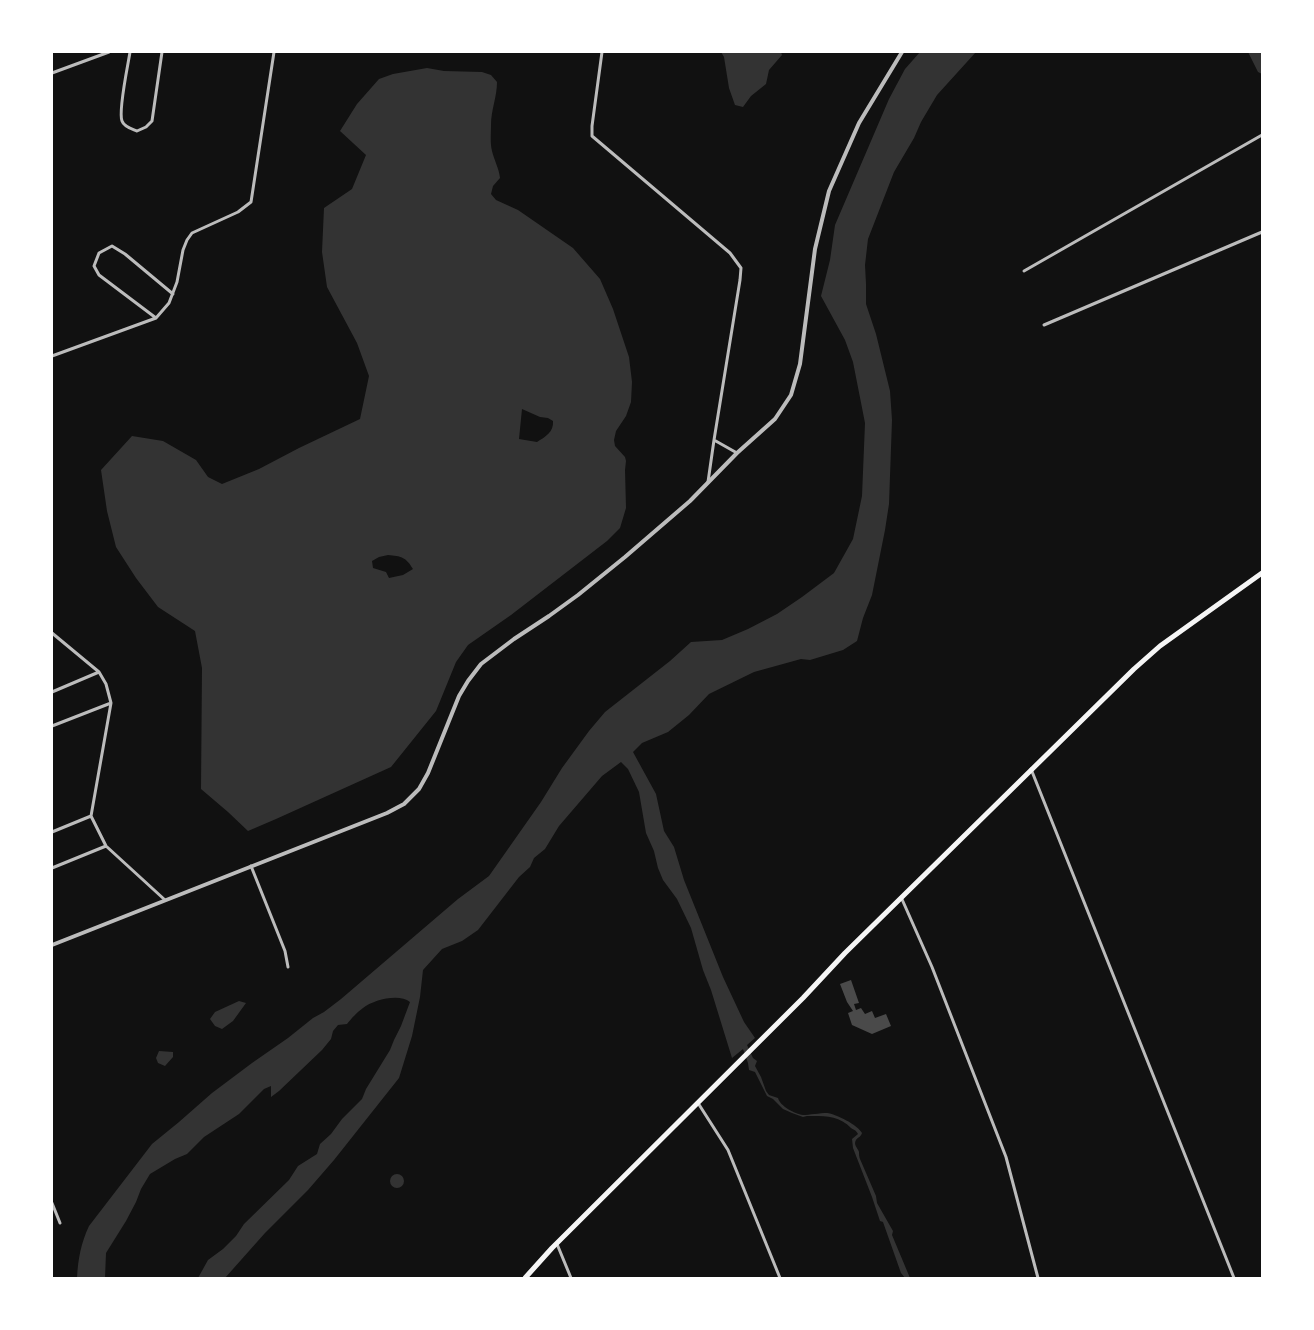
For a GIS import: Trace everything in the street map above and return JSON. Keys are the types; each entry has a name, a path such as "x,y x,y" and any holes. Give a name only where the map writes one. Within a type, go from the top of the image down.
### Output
{"main road":[{"path":"525,1278 901,897 1128,674 1155,650 1262,573"}],"street":[{"path":"52,73 109,52"},
{"path":"130,52 121,111 122,122 129,128 137,131 146,127 152,121 162,52"},
{"path":"52,356 156,318 169,303 173,294 177,282 183,250 192,233 238,212 251,202 274,52"},
{"path":"602,52 592,136 730,253 741,268 708,482"},
{"path":"52,945 387,813 404,804 419,789 428,773 459,696 475,671 498,651 555,612 669,520 775,419 791,395 800,364 815,249 829,191 859,123 902,52"},
{"path":"1024,271 1262,135"},
{"path":"1044,325 1262,232"},
{"path":"156,318 99,276 94,266 99,253 112,246 125,254 173,294"},
{"path":"714,440 737,454"},
{"path":"52,633 99,672 106,684 111,703 91,816 106,846 165,900"},
{"path":"52,692 99,672"},
{"path":"52,726 111,703"},
{"path":"1032,769 1234,1278"},
{"path":"52,832 91,816"},
{"path":"52,868 106,846"},
{"path":"251,866 285,951 288,967"},
{"path":"901,897 932,967 1006,1156 1038,1278"},
{"path":"698,1103 728,1150 780,1278"},
{"path":"52,1203 60,1223"},
{"path":"557,1244 571,1278"}],"shaded area":[{"path":"721,52 781,52 782,55 769,70 766,84 751,96 743,107 735,105 729,88 724,57"},
{"path":"920,52 976,52 937,95 921,122 914,138 894,172 868,239 865,265 866,304 876,334 890,391 892,420 889,504 885,530 872,595 863,618 857,641 843,650 810,660 801,659 754,672 709,694 689,715 668,732 642,743 633,752 656,794 664,831 674,847 684,880 723,977 744,1022 755,1038 747,1045 753,1058 757,1061 755,1066 766,1091 769,1095 778,1098 785,1107 796,1113 803,1115 824,1113 831,1114 846,1120 860,1130 862,1133 855,1143 860,1158 876,1196 877,1203 893,1231 892,1235 910,1278 905,1278 901,1273 883,1222 880,1221 853,1148 852,1139 858,1134 836,1118 819,1116 803,1117 783,1109 773,1099 767,1096 755,1072 749,1070 743,1049 732,1058 691,928 677,899 663,880 658,868 654,851 646,833 639,792 628,769 621,762 602,776 559,826 545,849 534,858 530,867 519,877 478,930 462,941 442,949 423,970 420,997 412,1036 399,1078 334,1160 308,1190 265,1233 225,1278 198,1278 208,1260 223,1249 236,1236 244,1224 289,1180 298,1166 317,1154 320,1144 331,1134 342,1119 362,1099 366,1089 390,1050 410,1002 405,999 393,998 379,1000 367,1005 347,1024 338,1025 333,1031 331,1039 322,1050 279,1091 271,1097 271,1086 264,1089 239,1114 204,1137 187,1154 175,1159 150,1174 126,1221 106,1253 105,1278 77,1278 80,1251 89,1226 152,1144 212,1093 341,999 458,899 489,876 541,802 562,768 605,712 670,661 691,642 722,640 748,629 777,614 834,573 853,539 862,496 865,423 853,362 845,340 821,296 830,260 835,225 889,99 905,69"},
{"path":"1248,52 1262,52 1262,74 1258,72"},
{"path":"427,68 444,71 482,72 491,75 497,82 491,119 491,141 492,151 500,178 493,186 491,194 496,200 518,210 573,248 600,279 613,309 629,357 632,382 631,402 626,416 616,431 614,440 615,446 625,457 626,461 626,508 620,528 607,541 511,615 468,645 456,662 436,711 391,767 248,831 201,789 202,668 195,631 158,607 136,578 116,547 107,511 101,470 132,436 163,441 196,460 208,477 222,484 259,469 360,419 369,376 357,343 327,287 322,252 324,208 352,189 366,155 340,131 357,104 379,79 393,74","holes":["522,409 553,421 550,431 546,436 537,442 519,439","388,555 403,558 413,569 403,575 389,578 386,572 373,568 372,561 379,557"]},
{"path":"239,1001 246,1003 233,1021 222,1029 215,1026 210,1019 215,1012"},
{"path":"159,1051 173,1052 173,1057 165,1066 158,1063 156,1058"},
{"path":"397,1174 402,1176 404,1181 402,1186 397,1188 392,1186 390,1181 392,1176"}],"building":[{"path":"851,980 859,1003 854,1004 856,1010 861,1008 865,1014 872,1011 875,1018 886,1014 891,1026 872,1034 852,1025 848,1013 853,1011 847,1002 840,984"}]}
